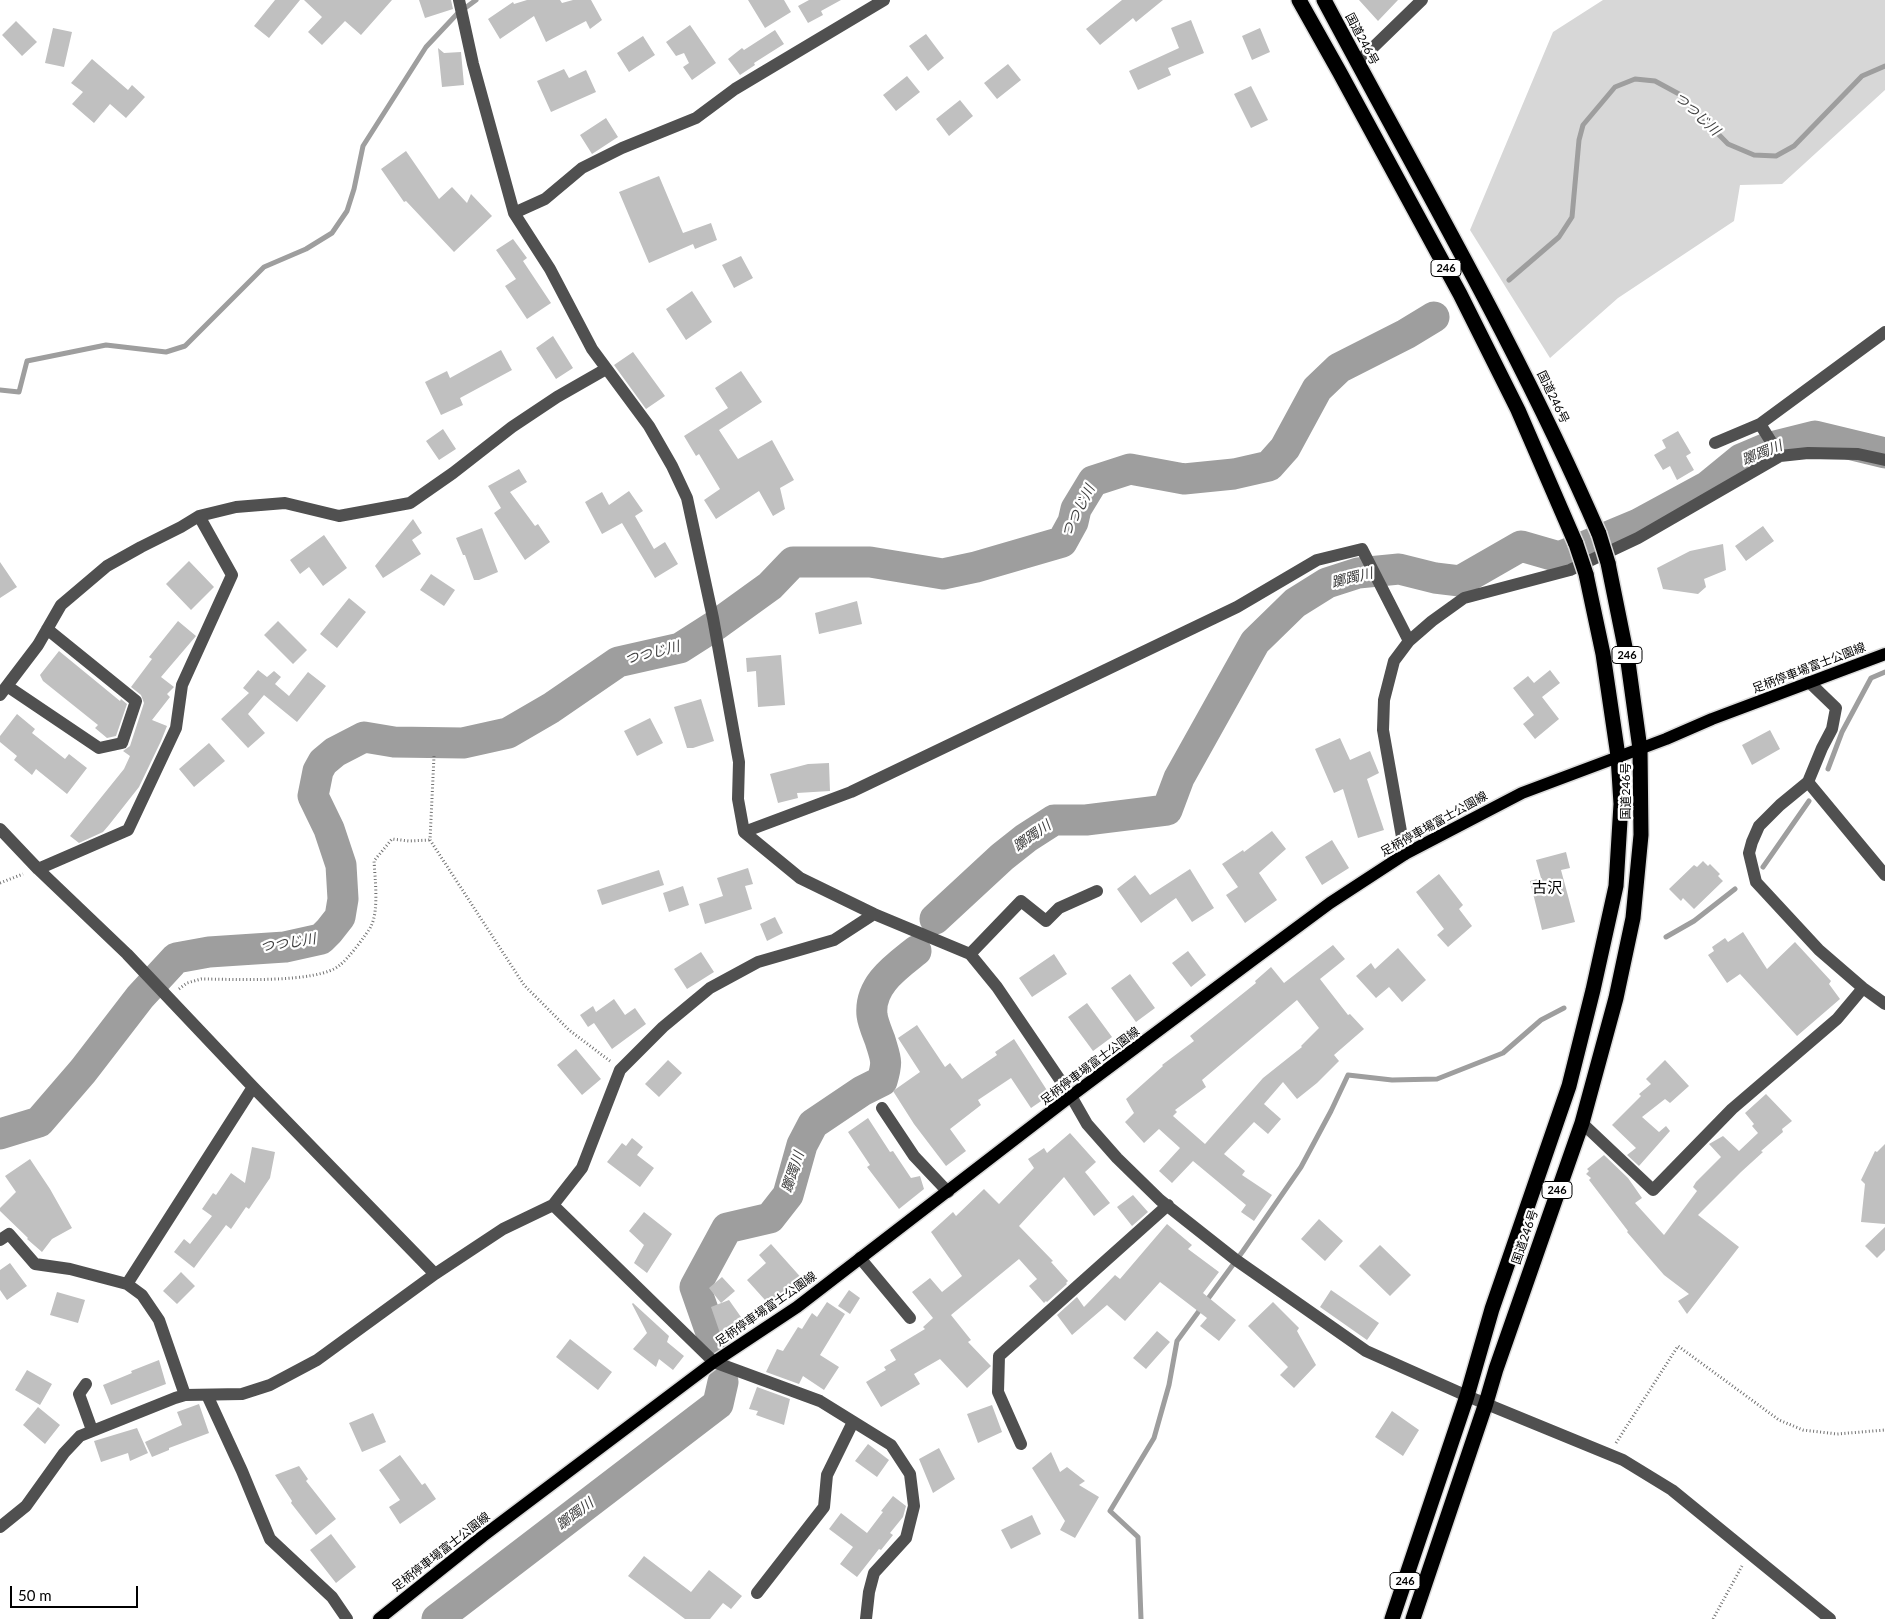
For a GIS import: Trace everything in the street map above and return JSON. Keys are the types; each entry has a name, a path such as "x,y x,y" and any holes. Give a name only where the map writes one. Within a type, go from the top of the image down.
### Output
{"highway":[{"name":"国道246号","path":"1299,0 1460,294 1518,410 1576,544 1586,574 1603,654 1618,756 1621,804 1616,886 1593,990 1568,1086 1492,1309 1467,1396 1392,1619"},
{"name":"国道246号","path":"1324,0 1477,281 1567,460 1608,563 1628,662 1640,748 1641,835 1633,918 1616,998 1582,1123 1496,1369 1413,1619"}],"main road":[{"name":"足柄停車場富士公園線","path":"379,1619 483,1536 714,1362 796,1307 948,1192 1070,1096 1330,903 1405,854 1462,822 1522,793 1885,654"}],"street":[{"path":"459,0 514,213 550,269 592,348 649,426 672,466 687,498 713,618 738,762 738,799 744,832 800,878 874,914 970,954 997,987 1087,1124 1116,1158 1160,1200 1246,1267 1366,1351 1467,1396 1623,1460 1672,1490 1748,1554 1830,1619"},
{"path":"514,213 545,199 582,168 622,148 696,118 735,89 884,0"},
{"path":"1357,63 1422,0"},
{"path":"1715,443 1760,424 1885,332"},
{"path":"47,629 136,701 122,743 98,748 3,690 38,645 47,629 61,605 107,566 199,516 236,507 285,504 339,516 410,502 520,422 606,369"},
{"path":"1760,424 1780,456"},
{"path":"1405,854 1383,730 1384,700 1394,661 1409,640 1432,621 1464,598 1570,570 1638,538 1780,456 1858,454 1885,460"},
{"path":"38,869 128,830 176,728 182,685 232,575 199,516"},
{"path":"744,832 851,792 1237,608 1317,560 1362,549 1409,640"},
{"path":"1809,682 1836,708 1832,729 1808,782 1780,805 1759,826 1749,853 1756,882 1819,950 1863,988 1885,1004"},
{"path":"1808,782 1885,875"},
{"path":"0,829 38,869 165,993 253,1087 435,1274"},
{"path":"970,954 1021,901 1046,921 1059,908 1097,891"},
{"path":"0,1527 26,1506 64,1453 80,1436 185,1395 242,1394 270,1385 317,1360 435,1274 502,1229 553,1206 582,1168 620,1070 663,1027 710,988 758,962 834,940 874,914"},
{"path":"1582,1123 1652,1190 1732,1109 1837,1019 1863,988"},
{"path":"127,1284 253,1087"},
{"path":"882,1108 914,1156 948,1192"},
{"path":"1021,1444 998,1392 999,1356 1168,1205"},
{"path":"553,1206 714,1362 820,1401 891,1445 910,1474 914,1506 906,1538 874,1572 865,1619"},
{"path":"0,1240 9,1234 35,1264 70,1269 127,1284 142,1295 160,1320 185,1395"},
{"path":"860,1258 910,1318"},
{"path":"86,1384 79,1394 92,1430"},
{"path":"207,1395 242,1471 270,1539 332,1597 347,1619"},
{"path":"757,1593 824,1507 827,1475 853,1422"}],"path":[{"path":"434,756 430,840 524,985 569,1030 598,1050 620,1070"},
{"path":"165,993 201,978 302,978 320,974 340,965 372,925 376,898 374,861 392,839 408,841 430,840"},
{"path":"0,883 38,869"},
{"path":"1610,1454 1678,1346 1779,1420 1803,1430 1837,1434 1885,1430"},
{"path":"1713,1619 1748,1554"}],"shaded area":[{"path":"1603,0 1885,0 1885,90 1782,184 1740,185 1734,221 1618,298 1550,358 1470,230 1553,32"}],"building":[{"path":"275,0 300,0 269,38 254,26"},
{"path":"304,0 392,0 361,35 345,21 322,45 308,32 322,17"},
{"path":"419,0 451,0 453,9 425,18"},
{"path":"527,0 560,0 562,3 573,0 591,0 602,20 590,29 586,21 546,42 534,16 500,39 488,19 513,2 514,4"},
{"path":"748,0 784,0 791,12 765,28"},
{"path":"809,0 841,0 821,11 823,15 808,23 798,6"},
{"path":"1122,0 1163,0 1136,22 1133,18 1100,45 1086,29"},
{"path":"1359,0 1398,0 1378,21"},
{"path":"1191,20 1204,53 1168,68 1171,75 1138,90 1129,71 1179,48 1171,28"},
{"path":"16,21 37,42 22,56 2,35"},
{"path":"690,25 716,63 692,80 683,67 689,63 684,53 676,56 666,42"},
{"path":"53,28 72,32 64,67 45,63"},
{"path":"1260,28 1270,52 1252,60 1242,36"},
{"path":"775,30 784,44 754,63 755,65 740,75 728,59 742,48 744,50"},
{"path":"926,34 944,58 928,71 909,46"},
{"path":"643,36 655,55 629,72 617,53"},
{"path":"438,48 444,53 461,52 464,85 442,87"},
{"path":"92,59 128,90 132,85 145,97 126,118 110,104 94,123 72,104 83,92 71,83"},
{"path":"1008,64 1021,80 997,99 984,83"},
{"path":"564,69 569,78 586,70 596,92 551,112 537,81"},
{"path":"907,76 920,92 896,111 883,95"},
{"path":"1251,86 1268,120 1251,128 1234,94"},
{"path":"960,100 973,116 949,136 936,119"},
{"path":"606,118 618,137 592,154 580,135"},
{"path":"406,151 439,199 452,187 467,203 471,194 492,216 454,252 406,201 404,202 381,169"},
{"path":"659,176 683,233 711,223 717,240 695,249 693,244 649,263 619,192"},
{"path":"513,239 527,258 523,261 551,303 527,319 505,286 516,279 496,250"},
{"path":"741,256 753,278 734,288 722,265"},
{"path":"692,291 712,322 686,340 666,309"},
{"path":"553,336 573,368 556,379 536,348"},
{"path":"501,350 512,370 460,398 463,405 441,415 425,382 447,371 450,378"},
{"path":"633,352 665,396 646,409 614,365"},
{"path":"741,371 762,402 719,430 738,459 772,440 794,480 780,488 785,509 773,516 759,491 716,519 704,500 720,489 699,454 696,456 684,436 728,408 715,388"},
{"path":"443,429 456,449 439,460 426,441"},
{"path":"1678,431 1691,453 1686,456 1694,470 1677,480 1670,466 1663,470 1654,455 1666,448 1662,440"},
{"path":"519,469 527,482 510,492 535,526 538,524 550,542 525,560 494,513 501,508 488,486"},
{"path":"629,491 643,511 635,516 654,549 665,542 678,564 655,578 622,523 602,534 585,502 602,492 609,505"},
{"path":"413,519 422,533 412,540 421,554 383,578 375,566"},
{"path":"1763,526 1774,541 1746,561 1735,546"},
{"path":"482,528 498,572 479,580 474,580 465,555 463,555 456,538"},
{"path":"324,535 347,568 323,586 309,567 300,574 290,560"},
{"path":"1723,544 1726,570 1704,579 1706,587 1698,594 1663,589 1657,568 1690,551"},
{"path":"189,561 214,587 191,610 166,584"},
{"path":"0,562 17,587 0,598"},
{"path":"431,574 455,590 444,606 420,590"},
{"path":"349,598 366,612 337,648 320,634"},
{"path":"857,601 862,624 819,634 815,613"},
{"path":"178,621 196,636 161,677 174,687 167,694 170,697 152,720 167,726 161,741 139,787 109,825 103,832 79,843 70,836 124,769 130,756 123,751 130,746 144,703 141,695 131,687 152,659 149,657"},
{"path":"278,621 307,650 293,664 264,635"},
{"path":"59,651 120,701 121,699 127,704 116,736 107,738 95,728 98,725 43,681 40,675"},
{"path":"781,655 785,705 758,707 756,671 747,672 746,658"},
{"path":"258,670 267,677 274,671 281,677 275,684 289,696 308,672 326,686 297,722 264,695 248,714 265,733 248,748 221,719 249,693 243,688"},
{"path":"1550,670 1560,683 1542,697 1559,719 1535,739 1523,724 1534,715 1513,688 1528,676 1534,683"},
{"path":"701,699 714,741 693,748 687,748 674,707"},
{"path":"17,714 35,729 32,733 65,759 69,754 87,768 67,794 36,769 32,775 14,760 17,756 0,742 0,736"},
{"path":"650,718 663,743 637,756 624,731"},
{"path":"1770,730 1780,749 1752,765 1742,745"},
{"path":"1340,738 1350,760 1370,751 1379,773 1367,779 1384,830 1358,838 1343,789 1334,793 1315,749"},
{"path":"209,743 225,761 194,787 179,769"},
{"path":"829,763 830,791 797,793 798,798 778,803 770,774 808,764"},
{"path":"1272,831 1286,849 1259,873 1277,900 1245,923 1226,895 1238,887 1222,864 1243,850 1244,852"},
{"path":"1332,840 1349,868 1322,885 1305,857"},
{"path":"1566,852 1570,868 1561,870 1575,922 1542,930 1530,881 1541,878 1536,860"},
{"path":"1703,861 1708,866 1710,864 1720,874 1718,876 1723,881 1694,909 1683,898 1681,901 1669,889 1694,865 1697,867"},
{"path":"748,868 753,884 745,886 752,909 705,924 699,904 723,896 717,878"},
{"path":"1190,869 1214,908 1192,922 1176,898 1141,923 1117,889 1135,875 1150,895"},
{"path":"659,870 664,885 602,905 597,890"},
{"path":"1439,874 1463,905 1459,909 1472,926 1448,947 1437,935 1444,929 1416,892"},
{"path":"683,886 689,905 669,912 663,893"},
{"path":"775,917 783,933 767,941 760,924"},
{"path":"1743,932 1767,969 1795,942 1831,981 1829,984 1840,999 1797,1036 1740,974 1727,983 1708,955 1714,951 1712,947 1725,938 1728,942"},
{"path":"1333,945 1345,959 1320,979 1348,1015 1350,1014 1364,1029 1334,1055 1339,1061 1317,1083 1297,1099 1283,1082 1264,1104 1281,1119 1268,1134 1254,1122 1224,1154 1245,1171 1242,1175 1272,1195 1254,1221 1241,1212 1246,1205 1193,1161 1172,1183 1159,1171 1180,1148 1159,1129 1144,1143 1125,1122 1134,1113 1126,1099 1162,1065 1194,1041 1190,1036 1256,983 1255,981 1271,967 1284,983","holes":["1297,1000 1319,1028 1302,1047 1263,1078 1205,1144 1173,1116 1177,1112 1175,1110 1206,1087 1202,1080"]},
{"path":"1398,948 1426,980 1402,1002 1389,987 1376,998 1356,976 1371,963 1375,969"},
{"path":"1188,951 1206,975 1191,987 1172,963"},
{"path":"701,952 714,972 687,989 674,969"},
{"path":"1054,954 1067,974 1032,997 1019,978"},
{"path":"1130,974 1155,1008 1136,1022 1111,988"},
{"path":"614,999 625,1015 635,1008 646,1024 612,1049 594,1023 588,1027 580,1015 593,1006 596,1012"},
{"path":"1087,1003 1112,1037 1093,1051 1068,1017"},
{"path":"917,1025 945,1067 950,1063 962,1079 997,1055 995,1052 1014,1039 1050,1095 1031,1108 1011,1078 978,1100 981,1105 950,1129 966,1151 946,1166 914,1124 893,1091 920,1072 898,1038"},
{"path":"576,1049 601,1079 582,1095 557,1065"},
{"path":"668,1060 682,1073 659,1097 645,1084"},
{"path":"1665,1060 1689,1086 1670,1103 1665,1099 1642,1117 1659,1132 1666,1126 1670,1131 1639,1166 1627,1155 1636,1148 1612,1125 1641,1096 1639,1094 1651,1084 1646,1079"},
{"path":"1766,1094 1792,1121 1698,1215 1739,1247 1687,1314 1678,1301 1689,1294 1664,1275 1627,1232 1589,1180 1591,1178 1586,1174 1589,1171 1587,1169 1604,1155 1628,1178 1642,1198 1635,1203 1664,1235 1697,1191 1693,1187 1696,1182 1721,1157 1709,1144 1723,1136 1739,1151 1758,1133 1752,1126 1754,1124 1745,1113"},
{"path":"868,1118 890,1152 893,1151 911,1178 920,1176 924,1189 899,1209 867,1167 870,1165 848,1132"},
{"path":"1070,1133 1096,1162 1085,1172 1110,1203 1094,1216 1064,1177 1019,1226 1053,1261 1051,1262 1068,1281 1067,1284 1044,1303 1029,1286 1037,1279 1019,1259 951,1315 971,1340 968,1342 991,1366 967,1388 940,1359 914,1374 920,1384 881,1407 866,1382 886,1370 884,1367 896,1360 890,1350 925,1329 923,1327 933,1318 912,1292 930,1278 942,1292 962,1276 931,1232 953,1212 956,1216 984,1189 999,1204 1034,1168 1028,1159 1044,1148 1047,1153"},
{"path":"632,1138 643,1147 637,1155 654,1168 640,1187 607,1162 622,1143 626,1146"},
{"path":"1885,1144 1885,1224 1861,1222 1865,1184 1861,1180 1875,1151 1877,1152"},
{"path":"252,1147 275,1152 270,1178 249,1209 246,1207 231,1229 226,1225 194,1268 174,1252 184,1239 190,1244 212,1216 202,1209 213,1193 216,1195 231,1173 245,1183"},
{"path":"30,1159 72,1228 52,1239 42,1252 0,1211 0,1208 16,1192 5,1176"},
{"path":"1133,1195 1148,1212 1132,1226 1117,1207"},
{"path":"644,1212 672,1234 647,1273 634,1263 644,1245 629,1231"},
{"path":"1319,1219 1343,1241 1325,1261 1301,1239"},
{"path":"1167,1224 1192,1245 1188,1249 1219,1272 1203,1293 1236,1320 1219,1341 1200,1326 1207,1318 1160,1282 1125,1321 1107,1305 1072,1335 1057,1315 1077,1297 1084,1307 1115,1275 1120,1279"},
{"path":"1885,1227 1885,1250 1877,1258 1865,1246"},
{"path":"771,1244 805,1282 774,1310 747,1280 766,1263 759,1255"},
{"path":"1380,1245 1411,1275 1390,1296 1359,1266"},
{"path":"10,1263 27,1286 7,1300 0,1290 0,1270"},
{"path":"181,1272 195,1286 177,1304 163,1291"},
{"path":"722,1277 735,1291 721,1303 709,1288"},
{"path":"849,1290 860,1298 850,1314 838,1306"},
{"path":"1331,1290 1379,1323 1367,1340 1320,1307"},
{"path":"57,1292 85,1300 78,1323 50,1315"},
{"path":"729,1300 741,1317 734,1321 739,1329 728,1337 726,1333 721,1336 711,1307"},
{"path":"827,1302 845,1314 820,1355 839,1367 824,1390 803,1376 799,1384 766,1372 777,1349 783,1351 798,1327 802,1329 812,1313 817,1317"},
{"path":"1273,1302 1299,1328 1297,1331 1316,1365 1294,1388 1280,1375 1288,1367 1248,1326"},
{"path":"633,1303 669,1336 667,1342 684,1356 673,1370 659,1359 656,1367 633,1349 647,1333"},
{"path":"1157,1331 1170,1342 1146,1369 1133,1358"},
{"path":"570,1339 612,1372 598,1390 556,1357"},
{"path":"159,1360 166,1384 111,1405 103,1385"},
{"path":"27,1370 52,1384 40,1405 15,1390"},
{"path":"757,1387 790,1399 784,1425 756,1415 758,1411 749,1409"},
{"path":"199,1404 209,1433 169,1448 169,1450 152,1457 145,1442 182,1425 177,1412"},
{"path":"992,1405 1002,1432 978,1443 967,1414"},
{"path":"38,1407 60,1425 45,1444 23,1425"},
{"path":"1392,1411 1419,1430 1403,1456 1375,1437"},
{"path":"373,1413 386,1442 362,1452 349,1423"},
{"path":"137,1428 148,1453 130,1461 128,1453 101,1462 94,1441"},
{"path":"868,1444 889,1460 877,1477 855,1461"},
{"path":"939,1448 955,1479 933,1493 919,1459"},
{"path":"1051,1452 1060,1472 1067,1467 1085,1481 1079,1485 1099,1497 1075,1538 1060,1530 1065,1521 1032,1468"},
{"path":"400,1455 422,1485 425,1483 436,1499 400,1524 389,1507 400,1500 379,1470"},
{"path":"299,1466 308,1479 306,1481 336,1519 316,1535 291,1503 292,1501 275,1475"},
{"path":"893,1496 906,1506 903,1517 890,1533 893,1535 881,1550 879,1549 857,1577 840,1564 853,1547 829,1529 841,1513 867,1533"},
{"path":"1032,1515 1041,1534 1011,1549 1001,1530"},
{"path":"331,1534 356,1567 336,1583 310,1550"},
{"path":"644,1556 691,1592 709,1570 742,1596 731,1609 723,1603 710,1619 685,1619 628,1576"}],"waterway":[{"path":"0,390 19,392 27,361 106,345 166,352 185,346 264,267 306,249 332,233 347,211 354,189 363,146 426,47 457,14 476,0"},
{"name":"つつじ川","path":"1509,280 1559,237 1572,217 1579,140 1583,125 1615,87 1635,79 1655,81 1679,94 1728,144 1754,155 1776,156 1794,146 1862,76 1885,66"},
{"name":"つつじ川","path":"0,1134 39,1122 83,1071 140,997 176,958 209,952 285,947 321,939 329,931 340,917 343,899 341,865 329,829 313,796 318,771 323,762 335,752 364,737 394,742 463,743 508,733 551,708 618,662 680,648 770,586 793,562 870,562 943,574 976,567 1062,542 1073,522 1076,509 1093,481 1130,469 1184,479 1234,474 1269,466 1285,448 1317,389 1339,368 1406,334 1434,317"},
{"name":"躑躅川","path":"935,919 1002,857 1026,838 1054,820 1086,820 1167,810 1179,778 1255,642 1295,603 1327,583 1358,573 1399,569 1435,578 1460,581 1521,546 1559,557 1638,524 1708,486 1741,459 1767,448 1815,436 1885,453"},
{"path":"1828,769 1842,732 1871,678 1885,672"},
{"path":"1763,867 1809,801"},
{"path":"1666,937 1694,921 1735,889"},
{"name":"躑躅川","path":"715,1344 695,1287 727,1228 770,1218 788,1195 802,1145 813,1124 862,1091 882,1081 885,1060 874,1024 872,1004 879,986 885,978 916,951"},
{"path":"1141,1619 1138,1537 1110,1511 1154,1438 1169,1385 1177,1341 1243,1251 1301,1167 1348,1075 1392,1080 1437,1079 1503,1053 1541,1020 1564,1008"},
{"name":"躑躅川","path":"437,1619 718,1404 723,1382"}],"district":[{"name":"古沢","path":"1547,888"}]}
